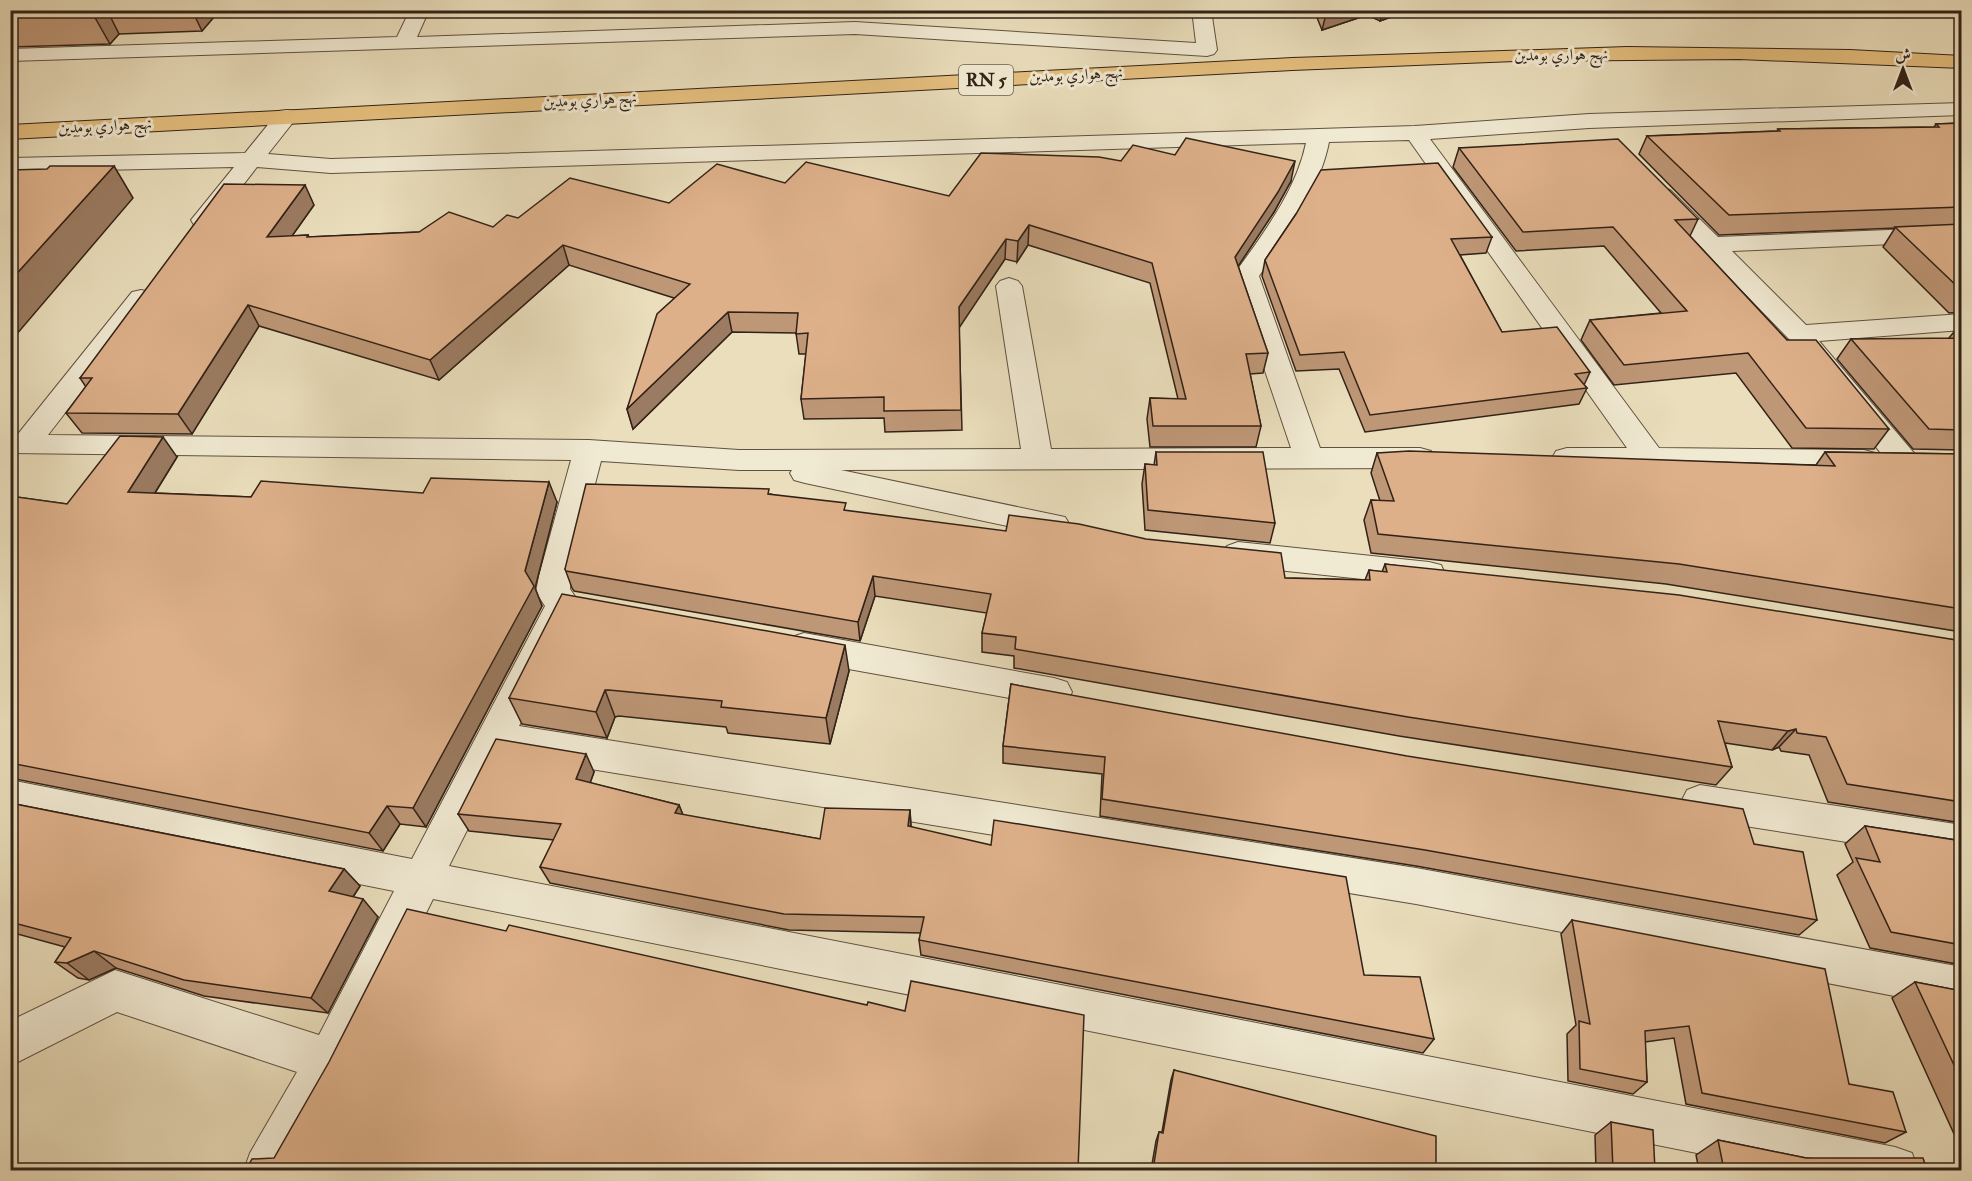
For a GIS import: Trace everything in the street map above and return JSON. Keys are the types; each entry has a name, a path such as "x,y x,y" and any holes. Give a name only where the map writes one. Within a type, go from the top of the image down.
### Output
{"main road":[{"name":"نهج هواري بومدين","path":"386,91 1476,37 1670,34 1839,38 1962,45"},
{"name":"نهج هواري بومدين","path":"10,132 1419,58 1656,52 1791,53 1962,62"}],"street":[{"path":"404,43 420,10"},
{"path":"10,55 855,28 1207,50 1201,10"},
{"path":"10,165 251,160 331,166 1415,133 1589,121 1962,108"},
{"path":"185,242 287,116"},
{"path":"1589,121 1613,146"},
{"path":"1415,133 1650,458"},
{"path":"1309,458 1246,276 1271,241 1314,165 1319,135"},
{"path":"1544,458 1915,461 1798,334 1646,179"},
{"path":"1711,245 1962,234"},
{"path":"18,444 156,279"},
{"path":"1009,286 1038,460"},
{"path":"1798,334 1962,322"},
{"path":"18,444 589,450 739,460 1450,458"},
{"path":"589,450 555,576 554,592 563,604 599,610"},
{"path":"739,460 1085,532"},
{"path":"1214,551 1464,578"},
{"path":"267,1170 329,1060 563,604"},
{"path":"775,642 1081,697"},
{"path":"495,738 1416,886 1962,988"},
{"path":"10,795 23,800 423,880 1895,1170"},
{"path":"1669,797 1962,843"},
{"path":"10,1044 115,991 329,1060"}],"building":[{"path":"10,10 96,10 93,14 10,16"},
{"path":"1962,123 1962,207 1729,215 1647,136 1780,131 1778,129 1939,127 1936,124"},
{"path":"1186,138 1295,161 1278,192 1235,257 1268,353 1246,354 1261,426 1153,426 1150,398 1186,399 1152,263 1029,225 1018,241 1006,239 959,307 961,410 884,411 884,397 801,399 808,333 796,334 798,313 728,312 627,409 657,314 690,284 563,245 430,360 248,305 178,414 66,413 92,378 80,378 224,184 305,185 267,237 419,232 449,212 493,227 507,215 518,218 570,178 669,203 717,164 785,183 806,162 949,196 981,153 1099,157 1121,161 1133,145 1175,155"},
{"path":"1618,139 1698,219 1675,220 1787,340 1816,340 1889,429 1806,428 1748,353 1624,365 1590,320 1687,311 1613,227 1523,232 1459,148"},
{"path":"1438,163 1492,237 1451,239 1502,332 1557,327 1590,372 1575,374 1587,388 1370,415 1344,352 1300,355 1265,260 1296,214 1321,170"},
{"path":"50,166 114,166 10,281 10,170 47,169"},
{"path":"1962,224 1962,291 1895,227"},
{"path":"1954,332 1962,332 1962,430 1929,429 1851,339 1960,338"},
{"path":"120,436 163,437 128,492 251,497 261,481 423,493 431,478 549,482 525,571 534,586 413,808 387,806 369,833 10,763 10,496 67,504"},
{"path":"1409,451 1835,466 1825,452 1962,454 1962,609 1679,564 1378,534 1371,500 1394,501 1377,453"},
{"path":"1156,452 1263,452 1275,523 1148,510 1145,464 1157,465"},
{"path":"586,484 769,489 768,494 846,503 844,510 1006,531 1009,515 1079,524 1146,539 1281,553 1285,578 1370,580 1369,570 1387,572 1385,564 1679,595 1962,641 1962,802 1847,784 1826,737 1797,733 1796,729 1788,731 1718,721 1732,767 1408,717 1015,649 1016,637 982,633 991,594 873,576 858,622 566,571"},
{"path":"562,594 845,645 826,718 721,707 722,701 609,690 605,690 596,712 509,698"},
{"path":"1011,684 1407,756 1743,809 1754,844 1803,852 1817,920 1425,850 1102,799 1105,757 1003,746"},
{"path":"496,739 586,754 576,779 679,805 675,813 820,839 825,808 910,810 908,826 991,845 994,820 1346,877 1364,975 1420,977 1434,1039 919,940 924,917 784,914 540,867 561,824 458,814"},
{"path":"10,803 344,869 329,891 363,899 311,998 184,980 94,951 67,963 55,962 71,938 10,922"},
{"path":"1865,826 1962,841 1962,945 1891,932 1856,858 1880,862"},
{"path":"407,909 506,931 509,925 867,1005 868,1002 905,1011 911,981 1084,1015 1078,1170 246,1170 252,1159 274,1158 329,1062"},
{"path":"1572,920 1825,969 1849,1084 1893,1092 1906,1132 1702,1093 1689,1026 1645,1031 1647,1082 1580,1069 1579,1021 1590,1024"},
{"path":"1915,982 1962,991 1962,1082"},
{"path":"1174,1070 1436,1136 1436,1170 1153,1170 1159,1132 1163,1133"},
{"path":"1611,1122 1653,1130 1655,1170 1613,1170"},
{"path":"1718,1140 1806,1158 1923,1158 1927,1170 1724,1170"}]}
